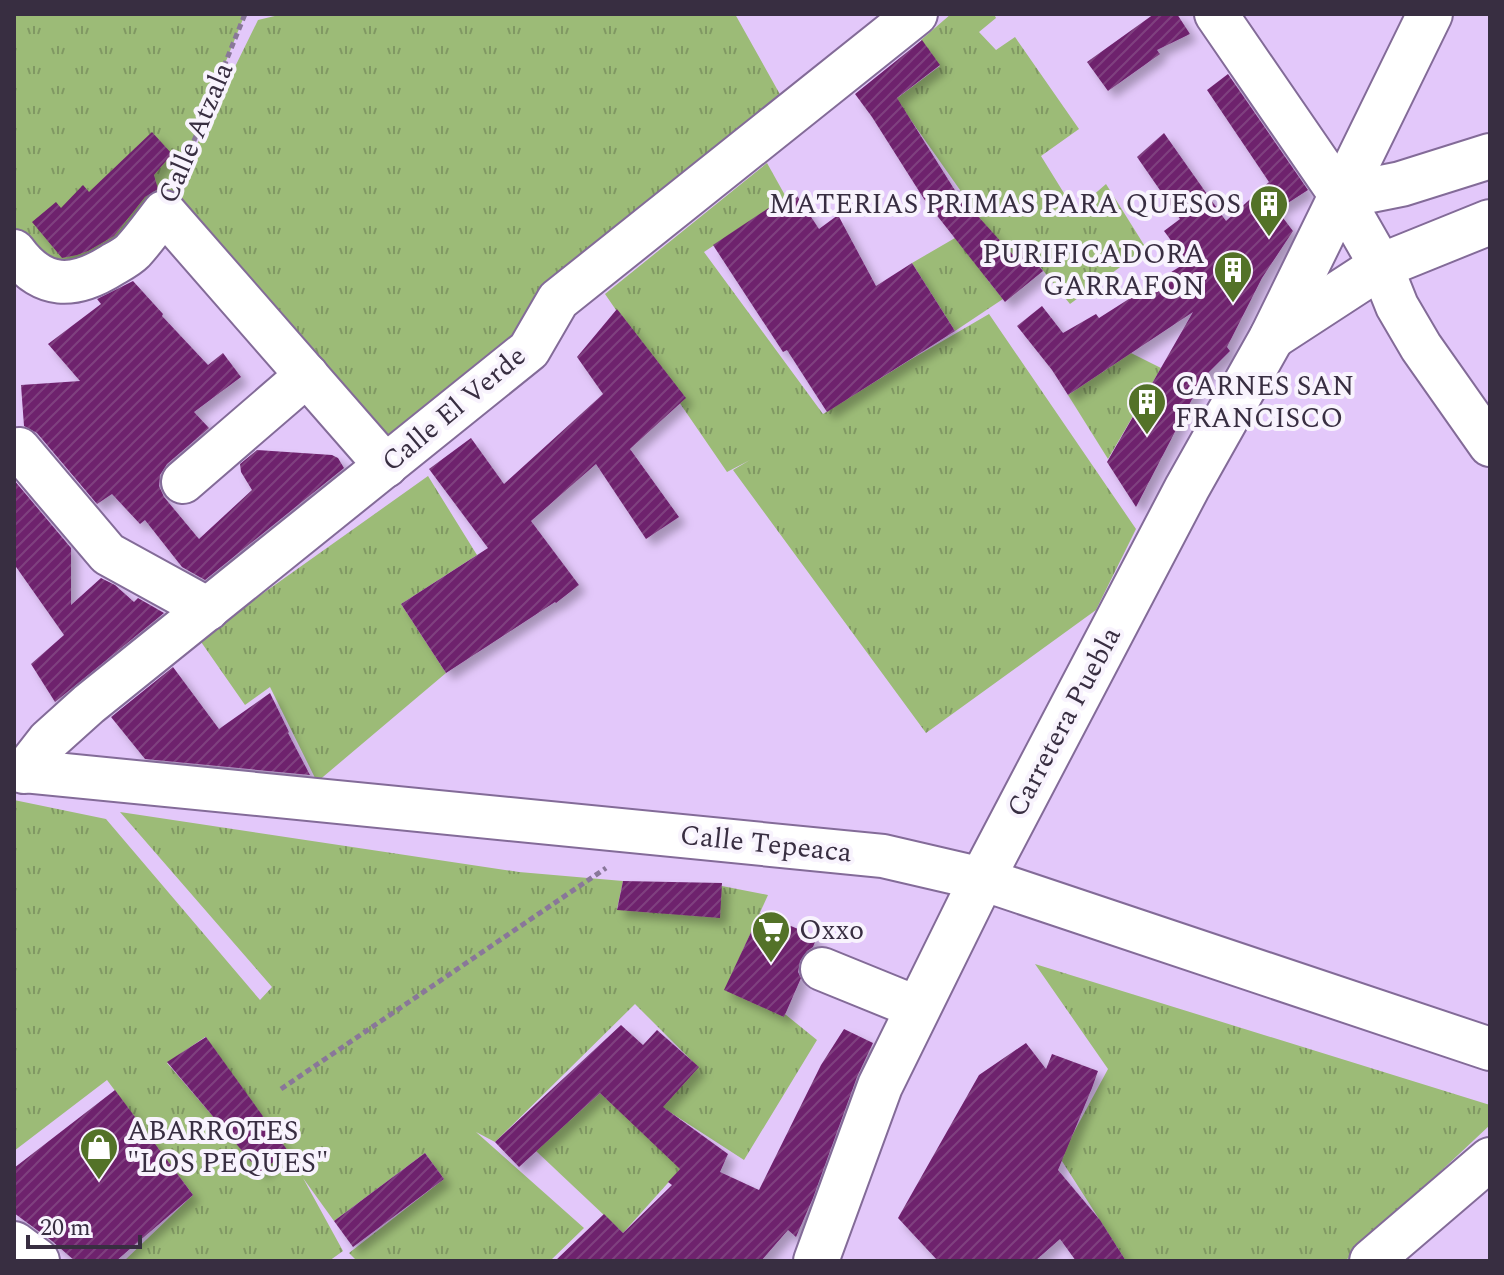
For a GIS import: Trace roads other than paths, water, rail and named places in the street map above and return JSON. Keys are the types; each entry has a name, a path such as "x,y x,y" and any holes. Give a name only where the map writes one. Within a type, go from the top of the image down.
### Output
{"main road":[{"name":"Carretera Puebla","path":"816,1261 880,1086 918,1008 982,879 1187,488 1272,337 1430,14"},
{"path":"1341,196 1401,184 1490,156"},
{"path":"1272,337 1381,266 1490,222"},
{"path":"14,1244 37,1261"}],"street":[{"name":"Calle El Verde","path":"19,771 59,731 529,350 558,300 916,14"},
{"path":"1216,14 1341,196 1381,266 1397,306 1421,347 1490,445"},
{"name":"Calle Atzala","path":"14,251 24,265 44,278 70,283 95,276 131,254 164,212 307,375"},
{"path":"183,482 307,375 386,466"},
{"path":"19,449 108,554 208,609"},
{"name":"Calle Tepeaca","path":"19,771 883,856 982,879 1490,1049"},
{"path":"822,969 918,1008"},
{"path":"1371,1261 1490,1159"}],"place":[{"name":"MATERIAS PRIMAS PARA QUESOS","path":"1269,238"},
{"name":"PURIFICADORA GARRAFON","path":"1233,304"},
{"name":"CARNES SAN FRANCISCO","path":"1147,436"},
{"name":"Oxxo","path":"771,964"},
{"name":"ABARROTES \"LOS PEQUES\"","path":"99,1181"}]}
